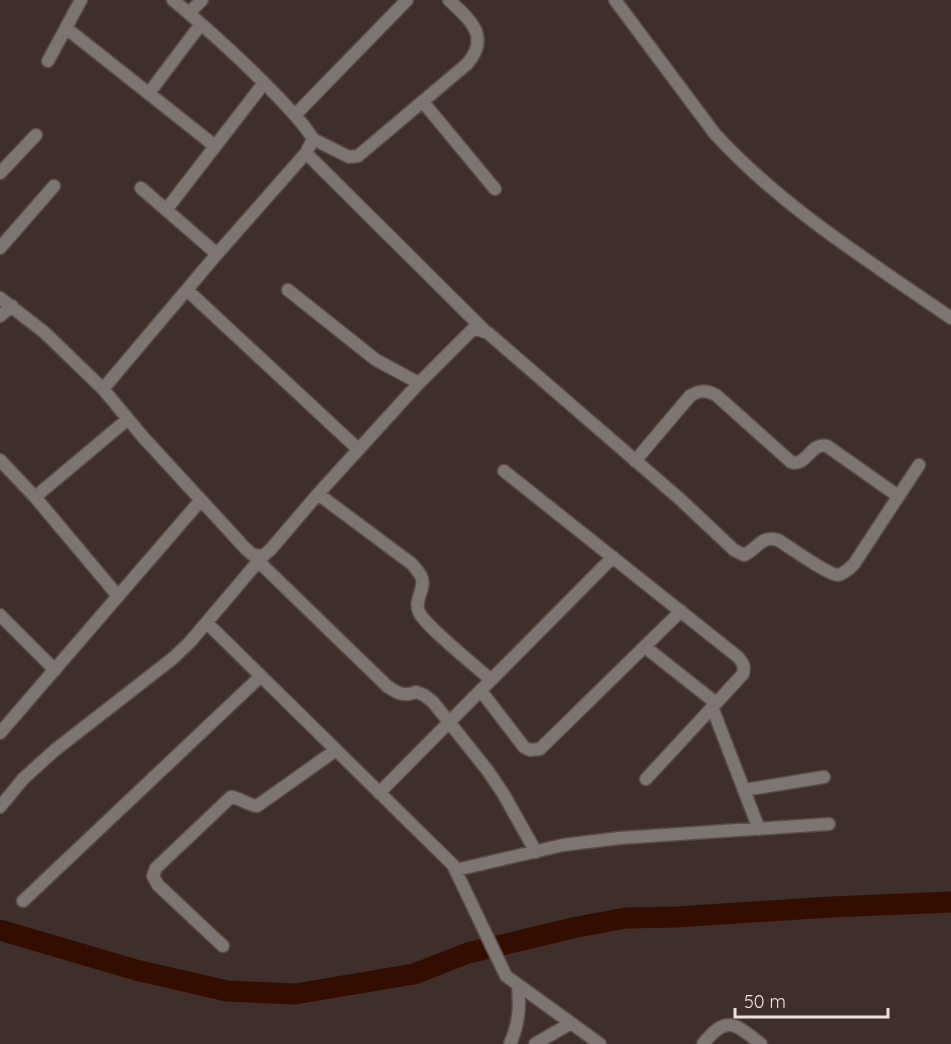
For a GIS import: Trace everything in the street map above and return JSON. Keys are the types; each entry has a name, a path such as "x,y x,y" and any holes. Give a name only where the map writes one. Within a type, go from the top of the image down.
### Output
{"street":[{"path":"48,61 81,0"},
{"path":"173,0 264,83 305,125 313,139 349,157 358,156 468,64 475,55 478,36 472,21 449,0"},
{"path":"189,14 202,0"},
{"path":"295,115 407,0"},
{"path":"615,0 727,147 795,209 951,318"},
{"path":"149,93 201,24"},
{"path":"66,28 215,146"},
{"path":"166,210 264,83"},
{"path":"423,102 495,189"},
{"path":"0,173 36,135"},
{"path":"103,389 306,153 313,139"},
{"path":"306,153 488,333 635,460 734,550 744,555 753,551 762,540 770,537 828,572 837,575 846,571 854,564 919,465"},
{"path":"0,248 54,186"},
{"path":"141,188 217,254"},
{"path":"187,290 358,449"},
{"path":"288,290 376,360 419,383"},
{"path":"0,298 44,332 103,389 245,548 261,558 387,686 398,694 409,695 416,692 433,702 493,779 536,852"},
{"path":"0,316 12,306"},
{"path":"0,807 23,778 45,759 172,659 207,623 261,558 419,383 472,330 488,333"},
{"path":"635,460 690,396 698,391 706,391 716,395 791,462 802,461 821,444 898,496"},
{"path":"35,497 128,419"},
{"path":"0,460 35,497 118,596"},
{"path":"504,471 743,663 743,674 646,779"},
{"path":"318,494 412,564 422,577 422,589 417,603 419,613 428,624 492,680"},
{"path":"0,733 201,500"},
{"path":"379,793 613,557"},
{"path":"481,691 524,747 536,751 681,611"},
{"path":"1,618 55,670"},
{"path":"207,623 456,870 502,970 510,980 600,1044"},
{"path":"645,647 714,705 759,830"},
{"path":"23,901 261,676"},
{"path":"223,946 158,885 153,876 156,868 231,797 250,806 257,806 336,750"},
{"path":"744,790 824,777"},
{"path":"456,870 562,845 620,838 829,824"},
{"path":"510,1044 518,1022 520,1007 518,986"},
{"path":"535,1044 571,1023"},
{"path":"703,1044 713,1031 730,1024 761,1044"}],"waterway":[{"path":"0,930 136,970 227,991 295,994 414,974 468,953 577,927 626,918 951,902"}]}
